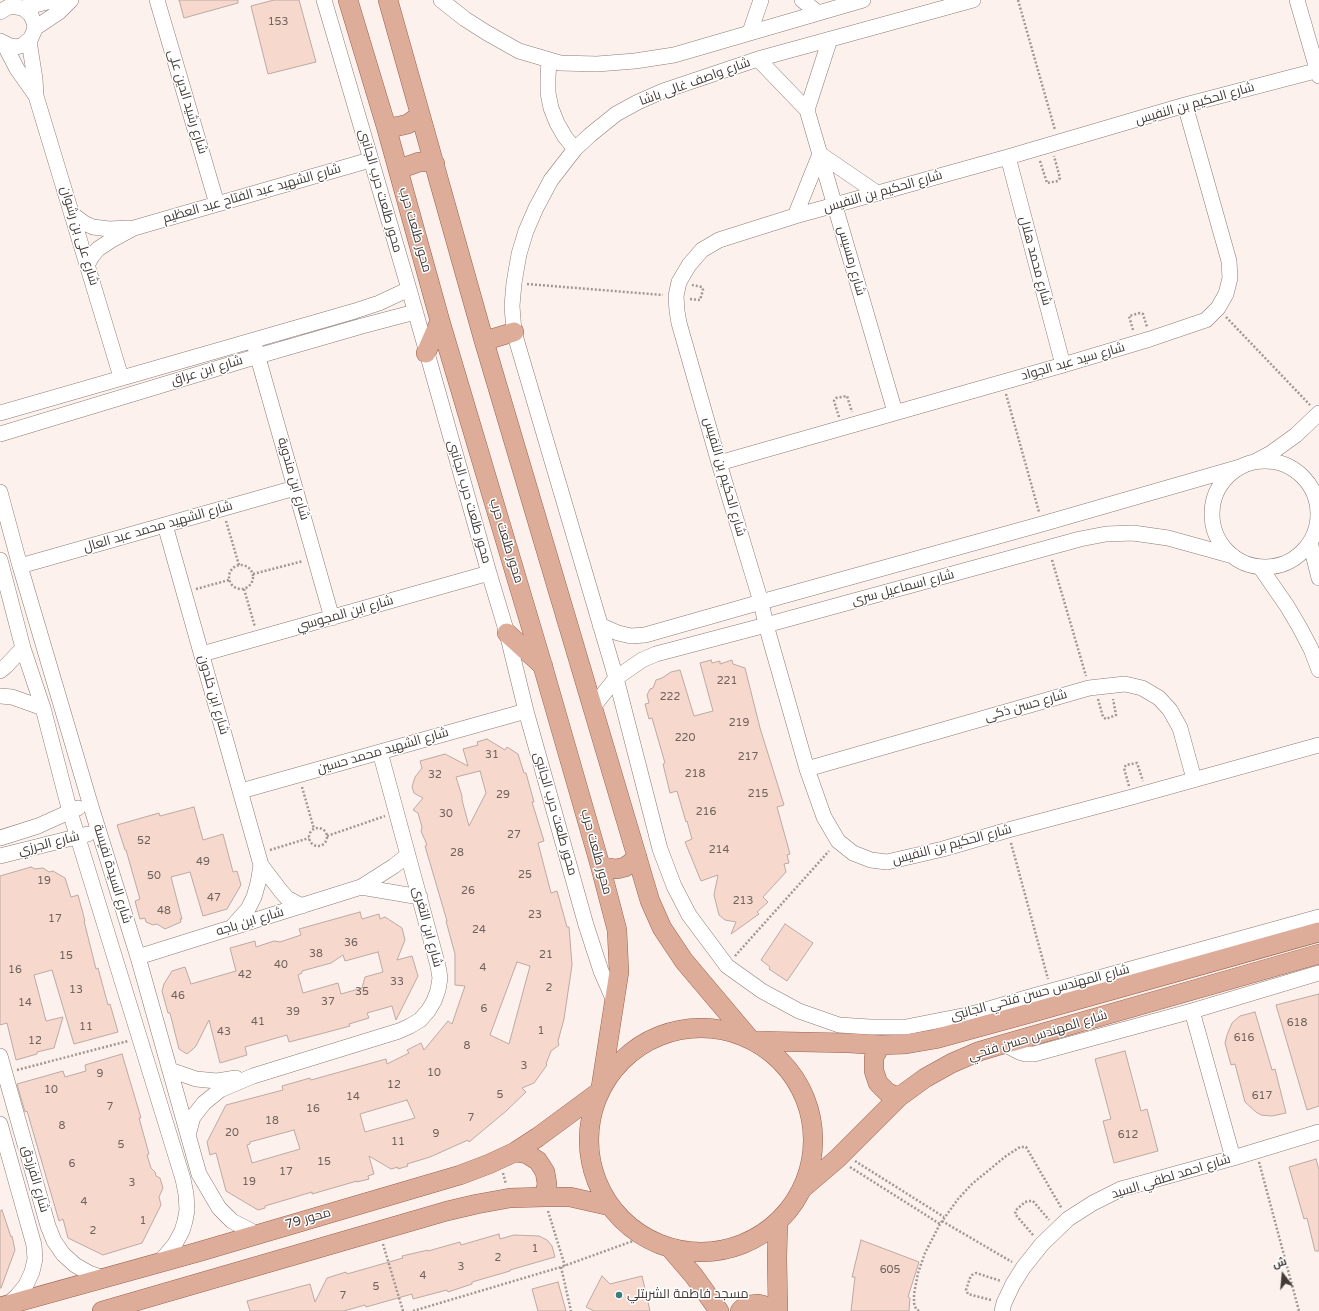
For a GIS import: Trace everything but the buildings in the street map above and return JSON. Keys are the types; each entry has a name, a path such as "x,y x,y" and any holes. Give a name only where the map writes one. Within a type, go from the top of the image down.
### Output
{"main road":[{"name":"محور طلعت حرب","path":"348,0 386,126 440,321 544,667 617,930 619,972 600,1090"},
{"path":"388,0 484,341 650,901 662,928 684,961 753,1040 780,1059 798,1082 810,1109 814,1138 810,1167 797,1193 793,1205 778,1221 760,1235 739,1245 716,1251 693,1252 670,1248 644,1236 631,1228 610,1206 598,1185 590,1162 588,1139 591,1115 600,1090 618,1064 639,1046 665,1033 693,1027 722,1029 753,1040"},
{"path":"386,126 395,127 408,124 420,114"},
{"path":"399,173 405,168 419,162 435,164"},
{"path":"426,353 440,321"},
{"path":"484,341 514,332"},
{"path":"507,633 544,667"},
{"path":"600,865 608,868 621,868 632,862 637,856"},
{"name":"شارع المهندس حسن فتحي","path":"753,1040 849,1042 881,1045 906,1044 935,1039 1028,1006 1207,955 1319,932"},
{"name":"شارع المهندس حسن فتحي","path":"797,1193 840,1156 899,1097 925,1078 952,1063 980,1051 1319,954"},
{"path":"881,1045 874,1057 874,1071 878,1083 888,1093 899,1097"},
{"name":"محور 79","path":"3,1306 460,1175 507,1156 538,1137 600,1090"},
{"path":"507,1156 527,1154 538,1161 545,1172 547,1184 544,1197"},
{"path":"102,1311 465,1207 510,1198 544,1197 570,1197 610,1206"},
{"path":"778,1221 776,1265 778,1311"},
{"path":"670,1248 694,1276 719,1311"},
{"path":"740,1311 750,1305 758,1304 775,1311"}],"street":[{"path":"2,9 14,6 23,8 55,0"},
{"path":"2,42 10,46 17,47 23,44 31,36 35,28 59,12 71,0"},
{"name":"شارع رشيد الدين على","path":"157,0 217,204"},
{"name":"محور طلعت حرب الجانبى","path":"324,0 409,289 507,633 526,711 586,925 601,971 615,1003"},
{"path":"441,0 465,19 519,51 560,63 597,64 635,61 674,55 863,0"},
{"path":"750,32 761,0"},
{"path":"802,0 818,12"},
{"name":"شارع واصف غالى باشا","path":"514,332 512,306 519,254 526,231 536,208 551,180 575,149 590,134 616,114 663,91 758,59 973,0"},
{"path":"1297,0 1318,72"},
{"name":"شارع على بن رشوان","path":"23,8 31,15 35,25 31,36 36,96 122,377"},
{"path":"807,110 830,40"},
{"name":"شارع على بن رشوان","path":"2,42 17,69 36,96"},
{"name":"شارع رمسيس","path":"758,59 807,110 895,412"},
{"path":"550,61 548,93 551,108 565,137 575,149"},
{"name":"شارع الحكيم بن النفيس","path":"1318,72 1185,105 1008,157 795,216 719,240 702,250 689,265 679,282 676,296 679,322 719,463 761,602 766,625 807,769 824,817 838,841 853,853 871,860 887,862 943,849 1319,745"},
{"name":"شارع سيد عبد الجواد","path":"719,463 1063,365 1206,320 1218,308 1226,294 1230,278 1229,261 1185,105"},
{"path":"795,216 820,154 877,193"},
{"name":"شارع محمد هلال","path":"1008,157 1063,365"},
{"name":"شارع الشهيد عبد الفتاح عبد العظيم","path":"87,265 98,249 134,228 370,160"},
{"name":"شارع الشهيد عبد الفتاح عبد العظيم","path":"72,214 84,223 93,227 109,229 134,228"},
{"name":"شارع ابن عراق","path":"0,413 379,303 409,289"},
{"name":"شارع ابن عراق","path":"0,434 258,356 415,312"},
{"path":"514,332 616,678 660,849 674,886 689,915 727,966"},
{"name":"شارع ابن مندوية","path":"253,340 332,618"},
{"path":"1319,414 1296,435 1271,453 1254,462 1240,467 1228,476 1219,488 1213,502 1212,517 1215,532 1222,545 1232,556 1248,564 1260,567 1275,566 1289,562 1301,553 1310,542 1318,526 1319,486"},
{"path":"1254,462 1270,461 1284,464 1298,472 1308,483 1316,496 1319,511"},
{"name":"شارع اسماعيل سرى","path":"600,625 618,633 631,636 645,635 1240,467"},
{"name":"شارع الشهيد محمد عبد العال","path":"20,566 295,488"},
{"name":"شارع السيدة نفيسة","path":"0,492 20,566 90,803 138,957 199,1174 219,1208 232,1221 257,1234"},
{"name":"شارع ابن خلدون","path":"165,525 260,859 280,890 288,898 302,906"},
{"name":"شارع اسماعيل سرى","path":"593,707 616,678 642,660 656,654 1080,539 1106,534 1133,534 1168,538 1232,556"},
{"path":"1310,542 1319,578"},
{"name":"شارع السيدة نفيسة","path":"0,560 23,648 42,708 70,812 183,1178 187,1210 185,1221 182,1231 175,1244 160,1262"},
{"path":"1260,567 1300,628 1311,649 1319,670"},
{"name":"شارع ابن المجوسي","path":"202,654 489,573"},
{"path":"0,671 23,648"},
{"name":"شارع حسن ذكى","path":"807,769 1098,686 1125,684 1142,688 1159,698 1170,710 1180,728 1194,779"},
{"path":"0,696 12,697 42,708"},
{"name":"شارع الشهيد محمد حسين","path":"241,792 526,711"},
{"name":"شارع ابن التغرى","path":"188,1136 193,1117 204,1103 220,1090 253,1076 399,1031 420,1020 434,1001 440,978 438,966 380,752"},
{"name":"شارع الجرزي","path":"0,838 38,826 90,803"},
{"name":"شارع الجرزي","path":"0,856 99,832"},
{"name":"شارع ابن باجه","path":"138,957 361,887 394,866 408,855"},
{"name":"شارع ابن خلدون","path":"232,928 248,909 251,903 258,884 260,859"},
{"name":"شارع ابن باجه","path":"361,887 420,897"},
{"name":"شارع المهندس حسن فتحي الجانبى","path":"727,966 762,991 799,1011 839,1024 870,1027 906,1027 972,1014 1028,1006 1051,991 1207,955 1319,917"},
{"path":"1004,1044 1019,1052 1034,1054 1192,1011 1319,974"},
{"path":"1192,1011 1234,1158"},
{"name":"شارع الفرزدق","path":"0,1056 5,1073 6,1100 54,1241 63,1254 75,1265 89,1273 104,1278"},
{"name":"شارع ابن التغرى","path":"170,1070 196,1079 217,1081 253,1076"},
{"name":"شارع الفرزدق","path":"1,1128 7,1172 34,1245 35,1259 32,1272 26,1285 17,1296 3,1306"},
{"name":"شارع احمد لطفي السيد","path":"1003,1307 1013,1284 1023,1268 1042,1244 1062,1224 1094,1202 1121,1189 1234,1158 1256,1150 1319,1132"},
{"path":"183,1178 199,1174"}],"path":[{"path":"1018,0 1049,145 1060,178 1058,181 1050,183 1046,181 1049,145"},
{"path":"514,283 676,296"},
{"path":"1218,308 1319,414"},
{"path":"1140,313 1143,314 1143,341 1129,318 1131,315 1140,313"},
{"path":"1003,382 1042,524"},
{"path":"845,395 848,397 849,426 834,401 836,398 845,395"},
{"path":"223,508 239,565"},
{"path":"1048,548 1098,686 1102,717 1106,719 1114,717 1116,714 1098,686"},
{"path":"253,574 315,558"},
{"path":"235,566 246,566 252,570 253,574 253,581 251,585 244,589 237,588 231,584 230,572 235,566"},
{"path":"184,592 230,580"},
{"path":"244,589 258,638"},
{"path":"1135,762 1138,764 1139,795 1124,768 1126,765 1135,762"},
{"path":"298,775 314,829"},
{"path":"327,836 396,812"},
{"path":"317,828 324,830 327,836 325,842 319,845 313,844 309,838 310,833 317,828"},
{"path":"1008,830 1051,991"},
{"path":"260,859 309,838"},
{"path":"727,966 838,841"},
{"path":"5,1073 140,1038"},
{"path":"919,1311 916,1309 914,1303 917,1280 925,1253 943,1219 958,1199 972,1184 988,1170 1020,1147 1026,1147 1029,1151 1062,1224"},
{"path":"1256,1150 1299,1311"},
{"path":"507,1156 510,1198"},
{"path":"840,1156 1023,1268"},
{"path":"840,1156 940,1224"},
{"path":"544,1197 565,1266"},
{"path":"1042,1244 1017,1218 1015,1214 1016,1210 1025,1202 1033,1201 1062,1224"},
{"path":"379,1231 403,1311"},
{"path":"413,1311 565,1266 644,1236"},
{"path":"561,1267 571,1311"},
{"path":"1003,1307 968,1294 966,1290 970,1278 972,1275 976,1274 1013,1284"}],"place":[{"name":"مسجد فاطمة الشربتلي","path":"619,1295"}]}
